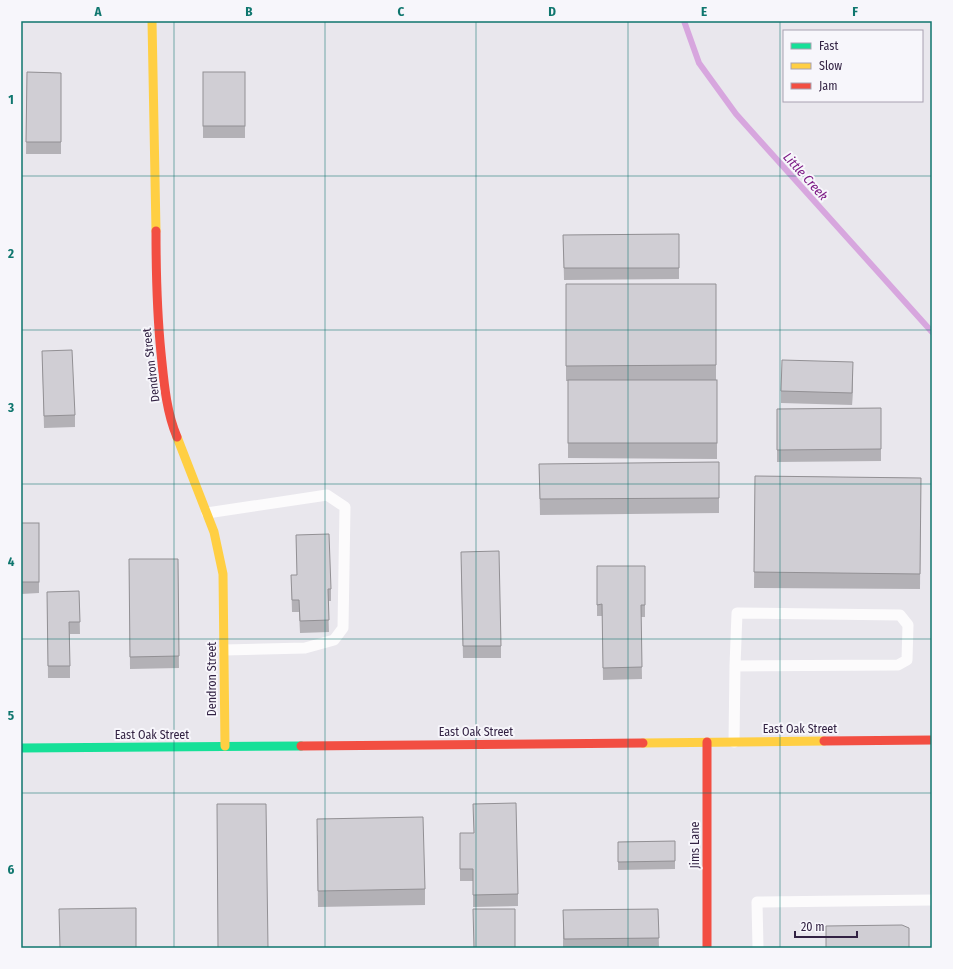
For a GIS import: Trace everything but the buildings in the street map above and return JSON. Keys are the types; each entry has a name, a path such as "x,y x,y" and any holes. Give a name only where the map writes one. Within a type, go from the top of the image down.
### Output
{"main road":[{"name":"Dendron Street","path":"152,21 157,309 164,386 172,425 214,532 223,574 224,746"},
{"name":"East Oak Street","path":"21,748 932,740"},
{"name":"Jims Lane","path":"707,742 707,948"}],"lane":[{"path":"206,513 327,495 346,507 343,628 334,640 305,648 224,650"},
{"path":"734,742 735,666 737,613 900,615 908,625 907,660 898,665 735,666"},
{"path":"758,948 757,902 932,900"}],"waterway":[{"name":"Little Creek","path":"684,21 699,63 736,114 932,332"}],"traffic: fast":[{"path":"21,748 301,746"}],"traffic: slow":[{"path":"152,21 156,231"},
{"path":"177,437 214,532 223,574 225,746"},
{"path":"643,743 824,741"}],"traffic: jam":[{"path":"156,231 158,308 164,385 170,417 177,437"},
{"path":"824,741 932,740"},
{"path":"707,742 707,948"},
{"path":"301,746 643,743"}]}
